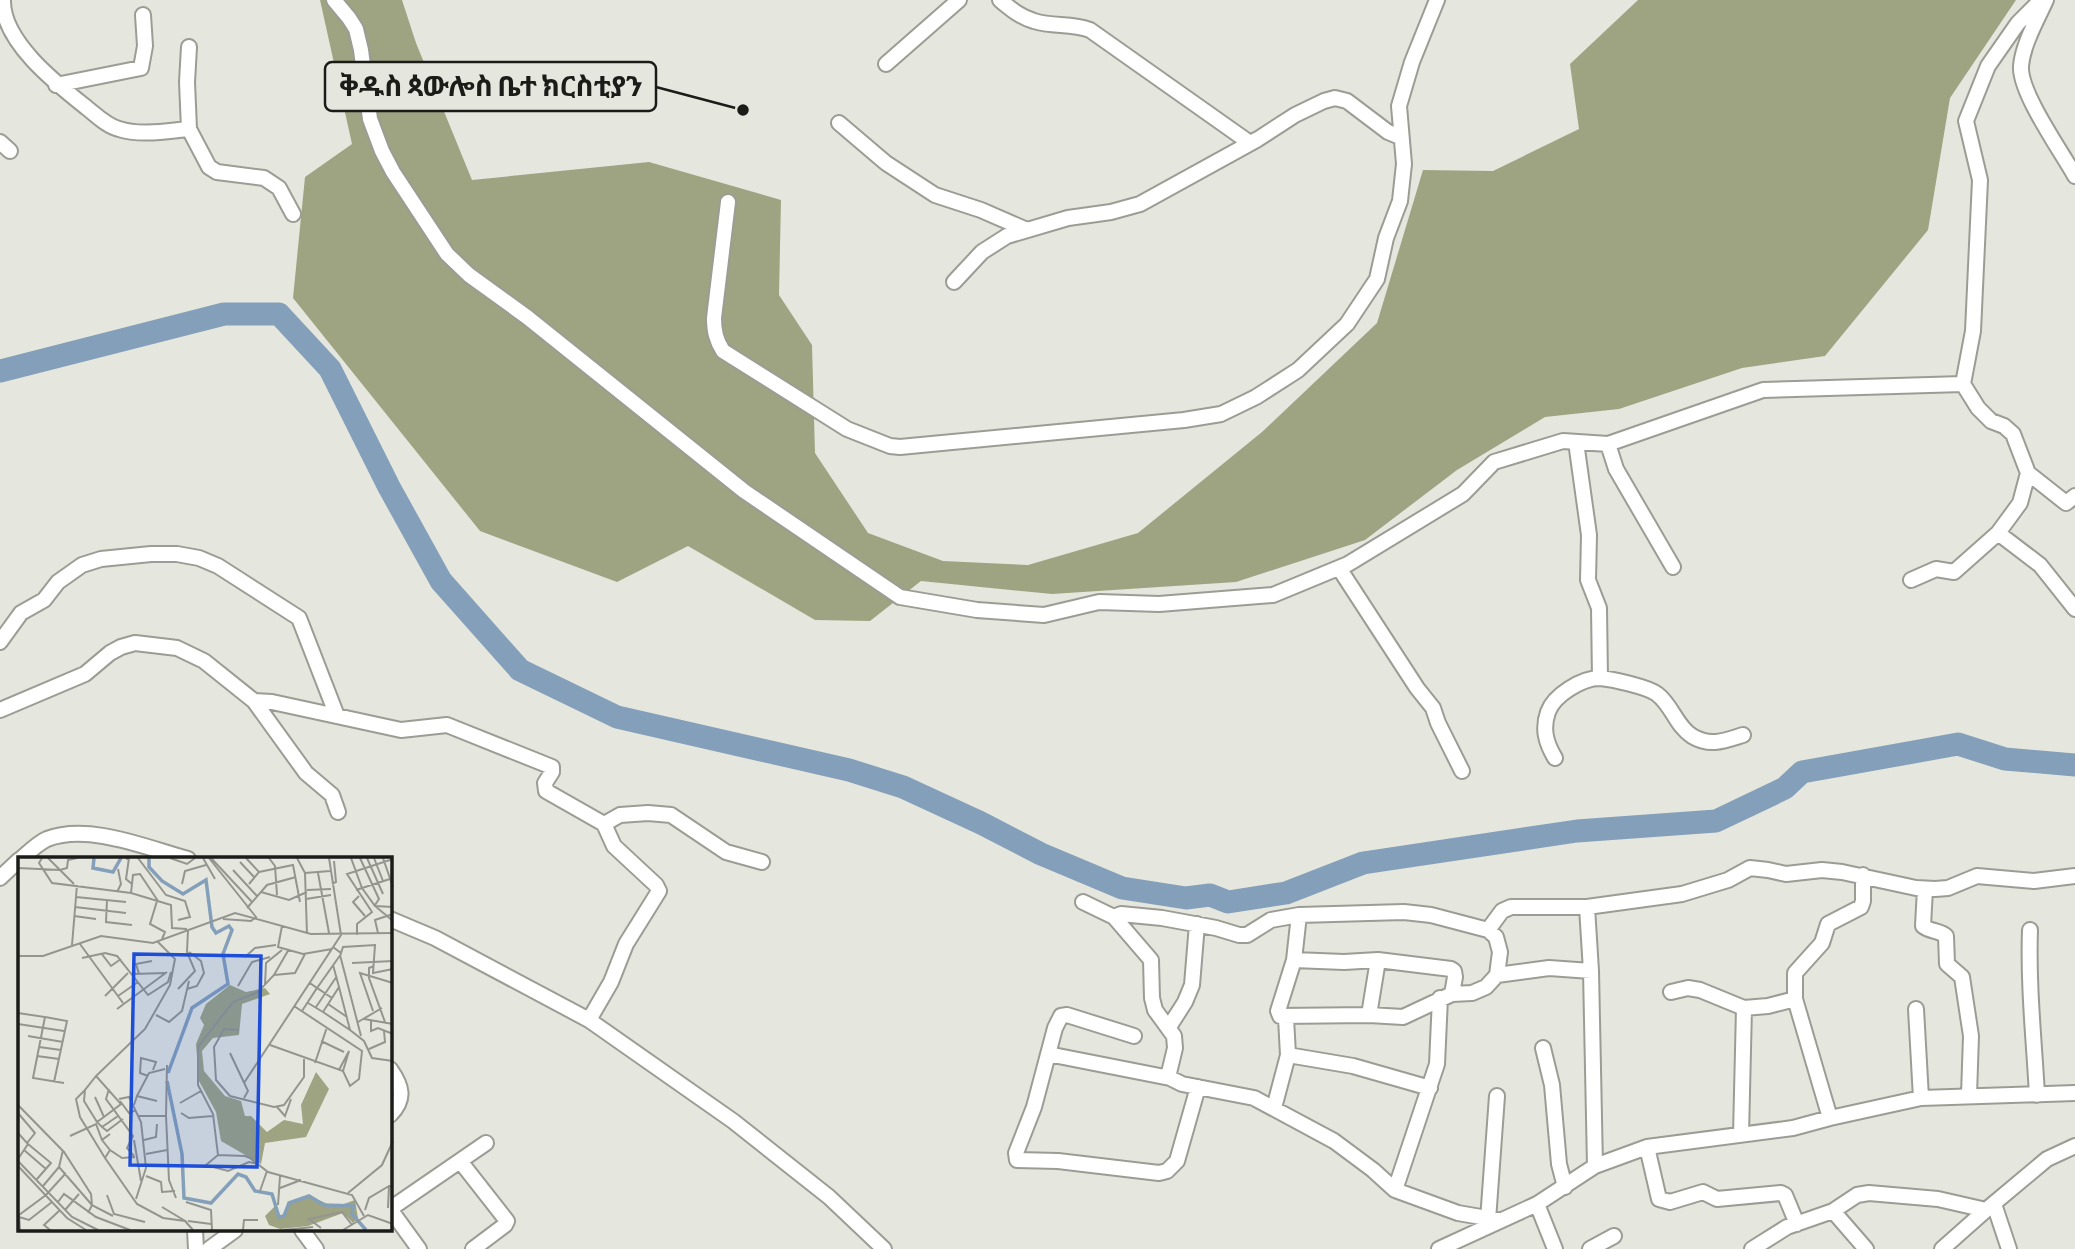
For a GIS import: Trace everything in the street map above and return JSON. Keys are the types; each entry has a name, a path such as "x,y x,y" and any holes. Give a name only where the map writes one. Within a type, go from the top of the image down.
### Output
{"street":[{"path":"3,0 3,7 17,40 56,85 112,127 132,133 189,129"},
{"path":"334,0 356,29 370,119 382,151 393,172 453,260 744,491 900,597 977,610 1044,615 1099,602 1159,604 1273,595 1348,564 1463,494 1494,462 1563,441 1608,443 1763,390 1963,384"},
{"path":"886,64 959,0"},
{"path":"1000,0 1019,15 1036,22 1074,24 1090,30 1251,143"},
{"path":"728,202 714,317 714,331 723,351 847,429 890,446 900,447 1184,420 1221,414 1256,397 1298,370 1347,324 1377,279 1386,238 1400,201 1404,164 1399,106 1412,62 1437,0"},
{"path":"2043,0 2021,64 2022,76 2029,97 2075,176"},
{"path":"2043,0 2018,23 1988,66 1966,121 1980,180 1973,331 1963,384 1978,408 1991,421 2004,426 2013,434 2028,473 2072,504"},
{"path":"56,85 141,68 145,47 143,15"},
{"path":"189,47 189,129 209,166 217,172 264,177 279,188 293,214"},
{"path":"954,282 982,252 1007,236 1068,218 1111,212 1140,204 1251,143 1295,114 1335,98 1347,101 1388,132 1400,137"},
{"path":"839,123 886,163 935,195 981,209 1027,230"},
{"path":"1576,442 1589,535 1588,580 1599,608 1600,678"},
{"path":"1608,443 1616,469 1673,567"},
{"path":"1911,580 1936,569 1954,572 1965,564 1983,544 1998,533 2020,503 2028,473"},
{"path":"1998,533 2040,565 2075,609"},
{"path":"0,642 21,613 44,600 58,582 82,565 101,559 150,554 177,554 200,558 218,566 299,618 337,716"},
{"path":"1339,568 1417,688 1433,708 1462,771"},
{"path":"0,710 85,674 110,653 135,643 177,648 204,661 254,701 306,773 332,795 338,812"},
{"path":"1555,758 1546,741 1545,730 1547,714 1553,701 1580,683 1600,678 1651,690 1665,701 1683,729 1702,740 1715,744 1743,735"},
{"path":"254,701 272,702 401,730 447,725 552,767 545,783 546,791 604,824 614,846 656,885 659,891 626,944 611,982 589,1020"},
{"path":"604,824 620,815 671,815 726,852 762,862"},
{"path":"24,857 45,840 66,834 87,834 171,857"},
{"path":"0,878 18,862"},
{"path":"1488,930 1502,911 1511,907 1587,907 1682,894 1728,880 1750,869 1786,874 1822,870 1925,888 1948,888 1977,876 2034,881 2075,876"},
{"path":"1830,1118 1795,999 1795,974 1822,943 1828,924 1860,907 1863,901 1863,876"},
{"path":"1925,888 1923,926 1928,930 1940,931 1946,936 1947,964 1962,977 1970,1037 1969,1095"},
{"path":"1083,902 1114,917 1151,960 1155,1010 1174,1036 1175,1048 1170,1062 1170,1078"},
{"path":"1587,907 1595,1166"},
{"path":"1114,917 1122,914 1197,924 1247,935 1265,923 1299,915 1404,912 1431,915 1488,930 1496,937 1500,952 1497,975"},
{"path":"1299,915 1294,960 1278,1011 1280,1016 1286,1018 1369,1015 1403,1017 1446,996 1472,993 1486,986 1497,975 1549,968 1591,971"},
{"path":"392,920 435,938 589,1020 733,1121 829,1197 884,1249"},
{"path":"1169,1027 1192,985 1197,924"},
{"path":"2030,930 2028,974 2037,1095"},
{"path":"1294,960 1378,960 1454,971 1455,977 1446,996 1437,1064 1395,1190"},
{"path":"1369,1015 1378,960"},
{"path":"1671,992 1689,988 1700,990 1744,1008 1768,1006 1795,999"},
{"path":"1741,1135 1744,1008"},
{"path":"1916,1009 1921,1098"},
{"path":"1134,1037 1064,1015 1058,1020 1034,1107 1016,1153 1017,1160 1058,1161 1159,1173 1167,1171 1177,1161 1198,1087"},
{"path":"1274,1108 1288,1055 1286,1018"},
{"path":"1543,1048 1552,1085 1559,1164 1565,1187"},
{"path":"1048,1054 1254,1098 1334,1141 1395,1190 1458,1213 1494,1220"},
{"path":"1288,1055 1353,1066 1430,1088"},
{"path":"392,1072 402,1091 400,1104 392,1113"},
{"path":"1439,1249 1494,1220 1537,1204 1595,1166 1647,1147 1793,1128 1921,1098 2075,1093"},
{"path":"1494,1220 1497,1096"},
{"path":"392,1208 486,1143"},
{"path":"1942,1249 2047,1159 2075,1146"},
{"path":"1647,1147 1659,1199 1670,1202 1703,1192 1717,1199 1781,1193 1786,1195 1797,1224"},
{"path":"460,1161 507,1221 473,1249"},
{"path":"1752,1249 1787,1227 1833,1211 1857,1195 1868,1193 1990,1207"},
{"path":"1537,1204 1555,1249"},
{"path":"1990,1207 2009,1249"},
{"path":"1833,1211 1866,1249"},
{"path":"392,1212 419,1249"},
{"path":"209,1249 232,1232"},
{"path":"303,1232 316,1249"},
{"path":"1590,1249 1614,1236"}],"green space":[{"path":"320,0 402,0 416,43 472,180 649,162 781,200 779,295 812,345 815,453 868,533 943,561 1028,565 1138,533 1262,432 1377,323 1423,170 1493,171 1579,129 1570,64 1638,0 2016,0 1950,98 1928,230 1825,356 1742,368 1619,409 1545,417 1457,470 1365,540 1236,582 1052,594 921,581 870,621 815,620 688,546 617,582 480,531 293,298 305,177 352,144"}],"waterway":[{"path":"0,371 224,314 279,314 330,369 389,487 441,581 520,670 617,717 849,770 903,787 1041,854 1122,888 1186,898 1210,895 1228,902 1286,893 1363,863 1577,831 1716,821 1785,788 1802,772 1958,744 2005,759 2075,765"}],"place":[{"name":"ቅዱስ ጳውሎስ ቤተ ክርስቲያን","path":"743,110"}]}
